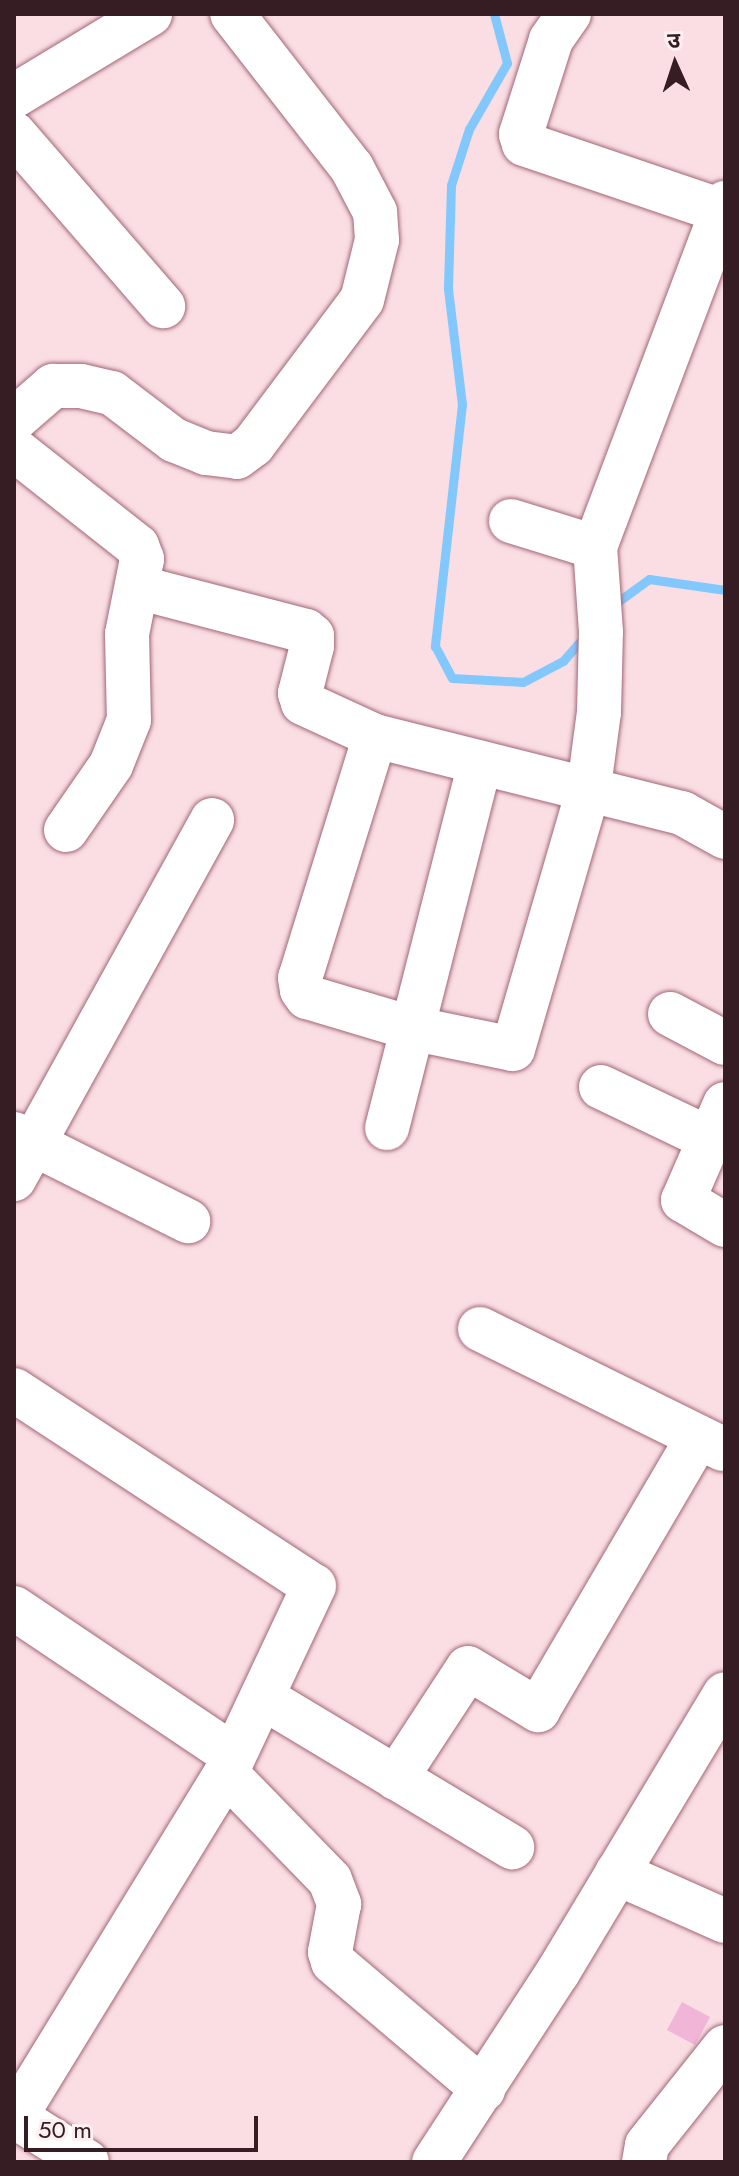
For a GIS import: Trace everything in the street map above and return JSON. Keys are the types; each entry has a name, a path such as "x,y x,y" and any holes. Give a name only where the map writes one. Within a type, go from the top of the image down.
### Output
{"street":[{"path":"14,96 150,14"},
{"path":"14,420 53,386 81,386 112,393 174,440 206,453 237,457 253,445 362,300 377,240 375,212 352,168 232,14"},
{"path":"375,736 300,978 302,990 307,997 411,1028 513,1049 589,787 599,712 601,632 595,547 724,207 524,144 521,134 551,40 569,14"},
{"path":"14,134 163,306"},
{"path":"14,449 137,546 142,559 127,634 129,720 111,765 66,830"},
{"path":"511,521 595,547"},
{"path":"137,587 306,631 312,636 312,646 300,693 303,703 375,736 589,787 682,813 725,837"},
{"path":"387,1128 480,763"},
{"path":"188,1221 21,1151 212,820"},
{"path":"670,1014 725,1043"},
{"path":"601,1087 717,1122 683,1200 725,1225"},
{"path":"396,1778 468,1668 538,1710 711,1445 480,1329"},
{"path":"14,1390 314,1586 230,1765 15,2117 87,2162"},
{"path":"14,1608 230,1765 330,1880 339,1904 330,1952 333,1962 483,2089"},
{"path":"434,2162 483,2089 725,1694"},
{"path":"262,1697 512,1847"},
{"path":"617,1873 725,1921"},
{"path":"644,2162 647,2145 725,2047"}],"building":[{"path":"682,2002 710,2017 695,2045 667,2030"}],"waterway":[{"path":"494,14 507,63 469,129 451,185 448,289 462,404 435,646 452,678 523,682 563,661 586,635"},
{"path":"612,606 649,579 725,590"}]}
